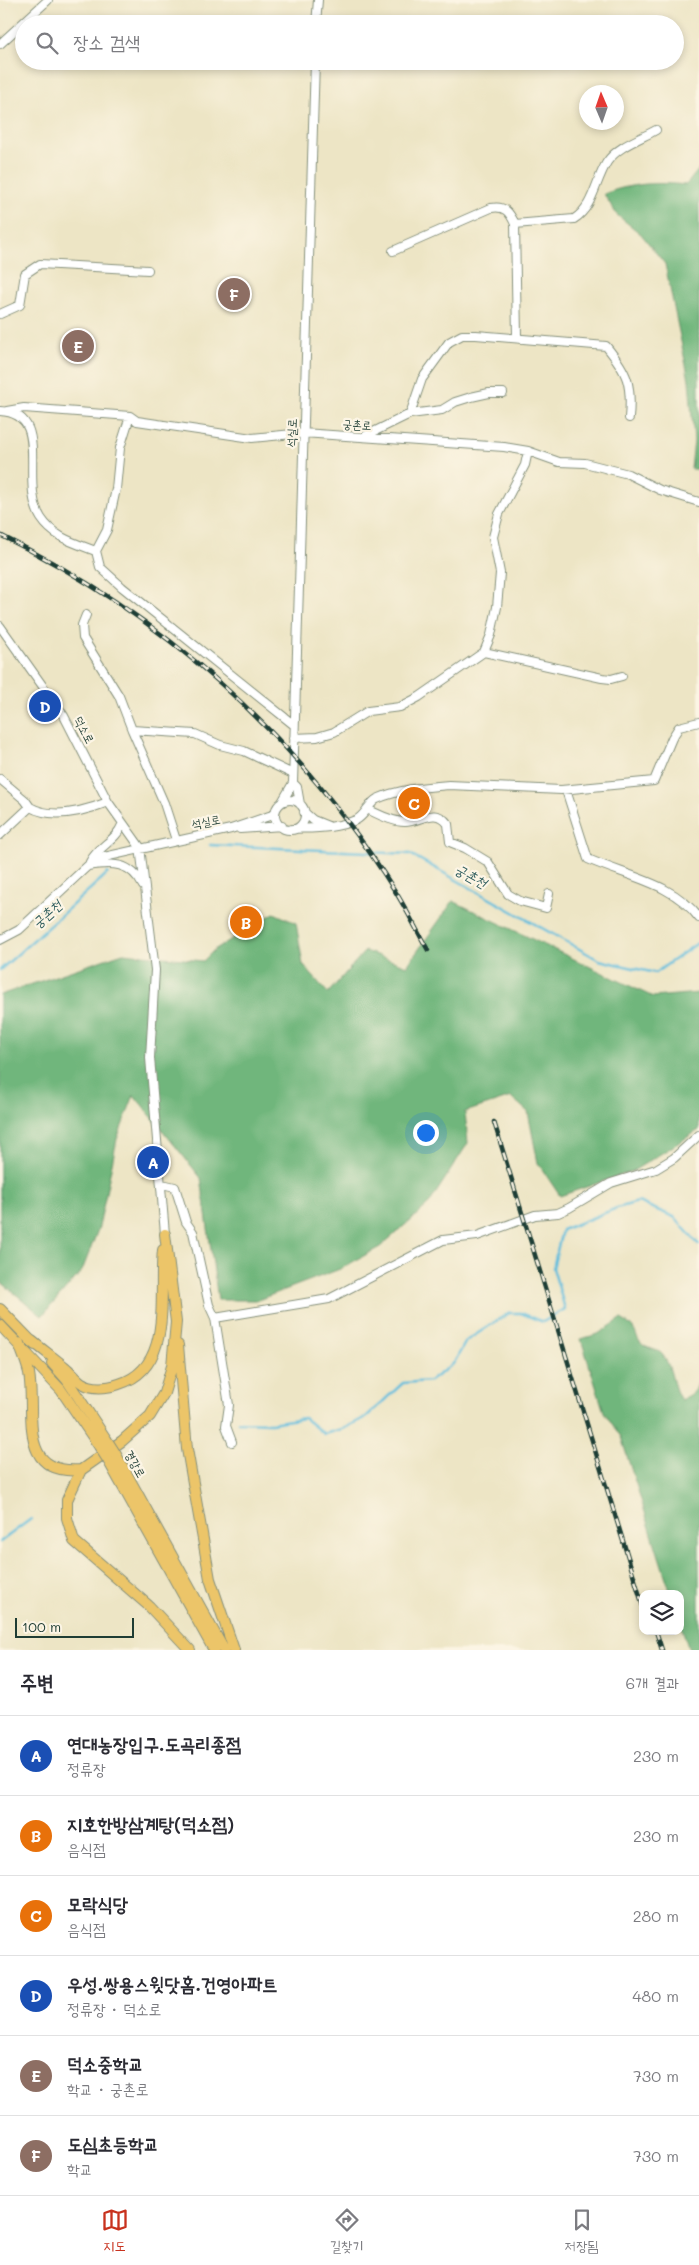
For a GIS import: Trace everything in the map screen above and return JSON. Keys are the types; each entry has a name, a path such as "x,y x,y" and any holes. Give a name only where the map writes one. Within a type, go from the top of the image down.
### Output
{"main road":[{"path":"165,1234 176,1322 188,1449 210,1579 234,1650"},
{"path":"32,1341 82,1383 93,1387 107,1388 127,1382 138,1373 155,1352 163,1305 162,1264 165,1234"},
{"name":"경강로","path":"0,1309 32,1341 66,1380 224,1650"},
{"path":"176,1322 172,1366 164,1393 150,1416 122,1441 81,1470 67,1500 67,1518 74,1541 149,1606 190,1650"},
{"name":"경강로","path":"0,1325 61,1390 102,1443"},
{"path":"19,1344 29,1373 30,1431 36,1452 53,1466 66,1471 81,1470"},
{"name":"경강로","path":"111,1457 214,1650"}],"street":[{"path":"32,15 48,0"},
{"path":"317,15 318,0"},
{"path":"0,44 15,30"},
{"name":"석실로","path":"88,866 95,859 231,829 275,814 293,779 315,70"},
{"path":"515,224 574,219 580,216 594,195 603,171 613,155 656,130"},
{"path":"393,251 491,208 499,206 506,209 515,224 516,337"},
{"path":"0,314 20,305 25,274 40,264 148,270"},
{"path":"410,414 422,379 449,342 462,335 516,337 561,344 606,346 616,359 632,392 629,418"},
{"path":"363,437 410,414 442,410 455,402 471,397 489,393 503,393"},
{"name":"궁촌로","path":"4,411 24,408 130,416 136,421 252,438 303,433 504,447 528,451 559,462 586,463 628,474 660,490 699,502"},
{"path":"4,411 20,416 32,432 31,487 34,504 42,520 63,539 96,551"},
{"path":"130,416 120,448 116,489 107,530 96,551 100,567 122,587 294,725"},
{"path":"294,738 334,732 368,711 400,707 419,697 484,652 491,635 500,573 493,537 499,514 525,465 528,451"},
{"path":"86,615 82,625 83,638 119,696 164,803 176,840"},
{"name":"덕소로","path":"0,626 64,716 108,802 122,825 140,848"},
{"path":"484,652 602,678 611,679 622,676"},
{"path":"231,829 282,826 292,829 325,829 335,827 358,819 376,799 449,784 566,790 654,781 679,726 699,722"},
{"path":"132,730 194,734 244,752 293,779 304,812 323,826 335,827"},
{"path":"0,779 25,800 30,807 40,812 57,814 79,811 108,802"},
{"path":"566,790 588,858 659,886 687,902 699,918"},
{"path":"282,802 292,800 300,804"},
{"path":"0,836 30,807"},
{"path":"367,810 404,822 431,814 438,816 448,824 450,842 465,848 488,862 508,894 520,901 546,908 549,894"},
{"path":"292,829 300,825 304,812"},
{"path":"275,814 282,826"},
{"path":"0,940 19,930 88,866 95,853 119,834 122,825"},
{"path":"140,848 155,970 150,1058 165,1234"},
{"path":"88,866 108,863 124,865 132,870 146,892"},
{"path":"215,1318 329,1299 443,1240 477,1236 535,1216 569,1208 611,1183 656,1169 674,1158 699,1136"},
{"path":"162,1184 175,1187 186,1222 193,1232 207,1297 215,1318 229,1404 226,1426 232,1442"}],"green space":[{"path":"699,169 699,469 691,469 694,441 689,380 665,264 641,234 617,215 604,194 644,184 686,185"},
{"path":"453,901 653,997 699,993 699,1130 633,1171 560,1196 538,1163 528,1112 511,1097 465,1112 468,1143 429,1204 380,1247 340,1269 258,1300 218,1300 201,1178 134,1095 117,1139 99,1227 82,1271 42,1316 0,1281 0,995 123,953 203,961 214,950 274,913 296,923 303,965 328,993 365,951 407,966"},
{"path":"621,1319 631,1326 643,1345 661,1353 665,1358 675,1389 681,1400 695,1391 699,1381 699,1650 689,1650 684,1634 684,1590 670,1590 621,1437 604,1412 581,1339 598,1334"}],"waterway":[{"name":"궁촌천","path":"210,845 410,854 599,960 655,973 699,942"},
{"name":"궁촌천","path":"0,970 108,873"},
{"path":"238,1422 271,1423 304,1418 324,1434 345,1428 366,1417 403,1383 430,1381 454,1363 466,1341 509,1313 521,1313 543,1322 565,1309 553,1268 562,1230 617,1208 638,1202 674,1217 699,1245"},
{"path":"0,1542 31,1519"}],"railway":[{"path":"0,535 60,567 117,602 171,642 222,685 271,732 316,782 357,835 395,891 428,950"},
{"path":"494,1122 639,1593"},
{"path":"657,1635 662,1650"}],"place":[{"name":"도심초등학교","path":"234,294"},
{"name":"덕소중학교","path":"78,346"},
{"name":"우성.쌍용스윗닷홈.건영아파트","path":"45,706"},
{"name":"모락식당","path":"414,803"},
{"name":"지호한방삼계탕(덕소점)","path":"246,922"},
{"name":"연대농장입구.도곡리종점","path":"153,1162"}]}
